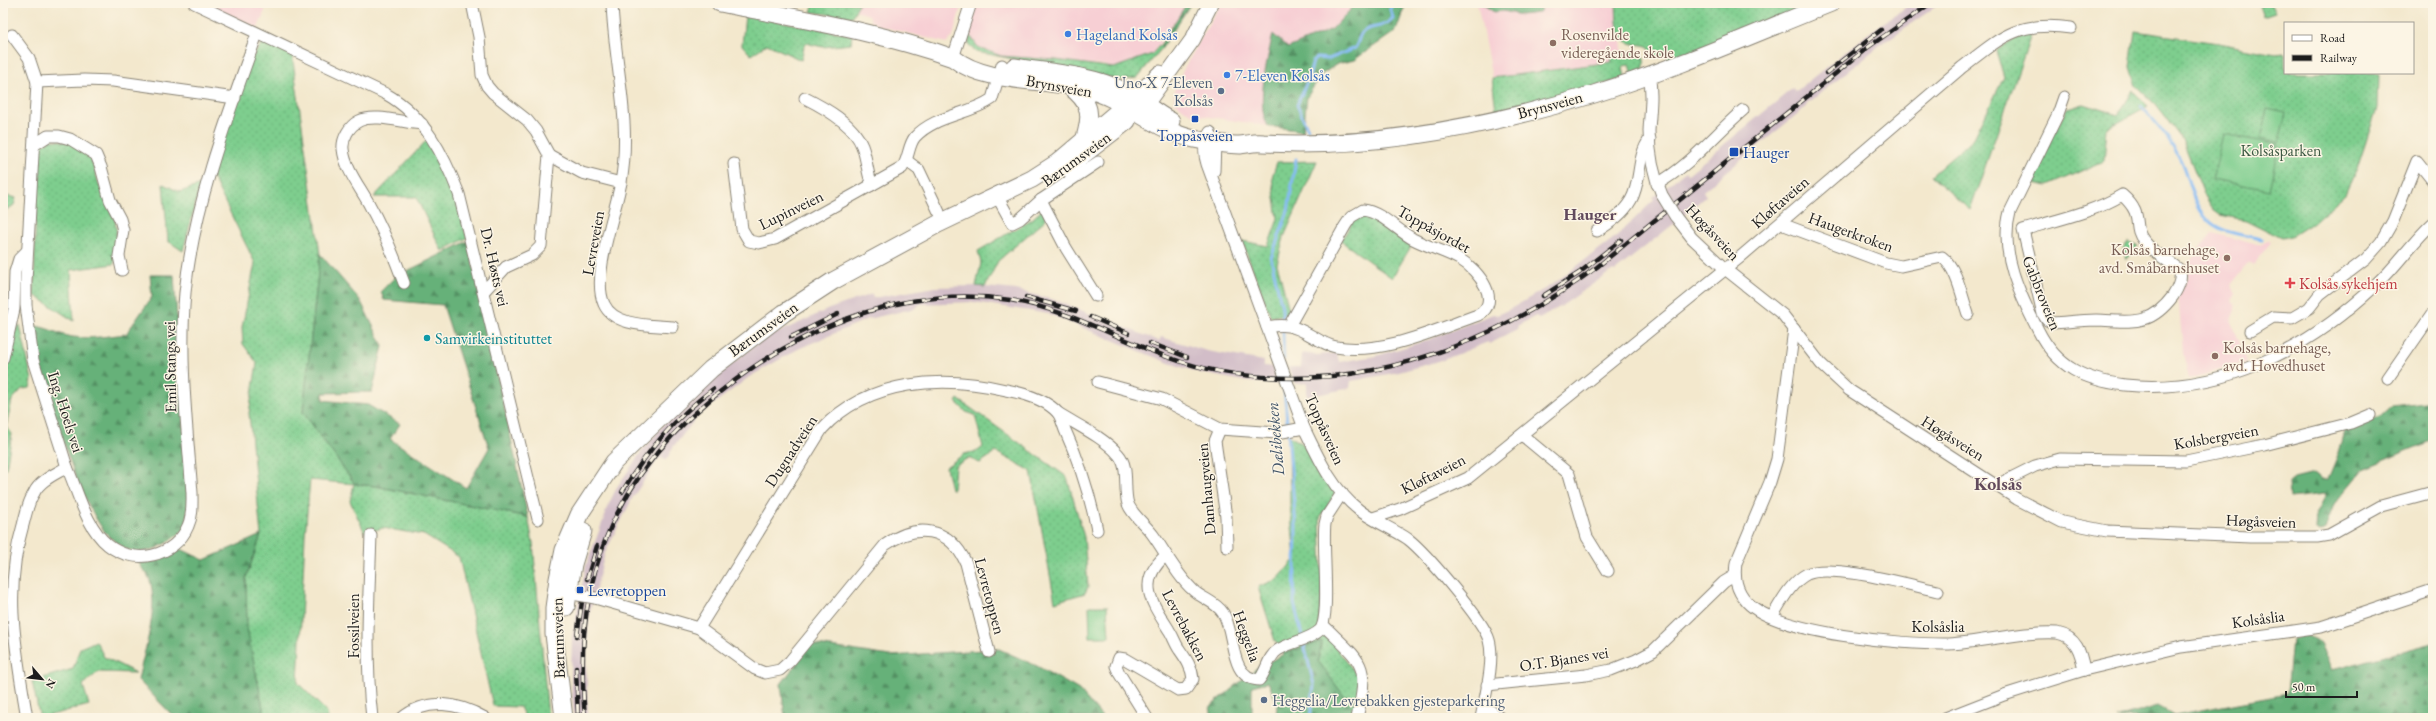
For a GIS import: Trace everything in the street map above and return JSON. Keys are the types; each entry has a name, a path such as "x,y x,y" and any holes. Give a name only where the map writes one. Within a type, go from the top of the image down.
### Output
{"main road":[{"name":"Brynsveien","path":"720,3 857,29 902,40 953,58 964,58 1000,70 1099,93 1136,105"},
{"name":"Bærumsveien","path":"563,711 554,634 567,594 564,550 579,515 606,473 690,388 757,332 833,281 918,236 999,200 1057,163 1084,141 1136,105 1171,58 1202,3"},
{"name":"Bærumsveien","path":"999,200 1027,193 1066,168 1136,105 1193,39 1211,3"},
{"name":"Brynsveien","path":"1000,70 1089,78 1136,105 1174,122 1197,130 1210,138 1254,142 1308,144 1356,141 1430,131 1515,115 1559,104 1649,75 1831,3"},
{"path":"1069,86 1079,93 1088,106 1089,122 1084,141"}],"street":[{"name":"Dr. Høsts vei","path":"194,3 386,94 405,105 422,124 440,153 459,194 484,291 538,519"},
{"path":"472,3 479,37 482,74 487,86 493,93 527,120 536,131 549,155 582,173 621,183"},
{"name":"Levreveien","path":"612,3 624,117 624,159 621,183 608,237 602,273 603,304 610,313 620,319 673,327"},
{"path":"953,58 971,3"},
{"name":"Kløftaveien","path":"1373,518 1400,509 1463,481 1522,435 1725,269 1960,69 1998,40 2013,31 2031,26 2071,28"},
{"name":"Emil Stangs vei","path":"67,467 89,518 99,535 114,549 132,556 159,554 177,543 189,525 192,511 192,493 184,377 185,292 200,211 235,98 258,34"},
{"name":"Ing. Hoels vei","path":"12,35 29,58 37,82 27,251 26,305 33,360 67,467 43,482 34,492 19,540 14,567 12,620 27,718"},
{"path":"939,212 920,170 907,161 914,138 924,130 992,99 1000,70"},
{"name":"Høgåsveien","path":"1649,75 1652,94 1650,139 1657,184 1675,216 1692,238 1725,269 1776,310 1794,329 1821,364 1849,390 2043,513 2062,522 2082,527 2122,532 2300,538 2329,534 2381,506 2433,492"},
{"path":"37,82 84,80 113,81 235,98"},
{"name":"Gabbroveien","path":"2064,97 2049,134 2016,198 2006,232 2012,267 2029,311 2047,346 2065,365 2089,379 2100,382 2170,387 2234,375 2276,356 2298,343 2376,285 2433,223"},
{"path":"805,98 818,104 858,136 863,148 867,174 872,185"},
{"path":"1657,184 1676,173 1690,162 1715,134 1742,110"},
{"path":"404,283 382,230 346,160 344,141 352,126 369,119 383,118 402,123 422,124"},
{"path":"34,145 48,136 59,136 75,142 96,155 102,167 110,200 120,219 123,230 119,256 122,270"},
{"name":"Toppåsveien","path":"1210,138 1204,155 1304,428 1321,465 1342,493 1359,510 1395,530 1422,552 1481,624 1489,640 1487,685 1481,718"},
{"name":"Høgåsveien","path":"1597,231 1616,218 1632,200 1643,148 1650,139"},
{"path":"484,291 506,267 532,255 541,246 549,155"},
{"name":"Lupinveien","path":"734,164 742,229 749,241 759,243 775,239 806,224 902,168 907,161"},
{"path":"2250,331 2273,317 2292,318 2309,308 2320,294 2366,259 2381,242 2393,222 2417,161 2433,181"},
{"name":"Bærumsveien","path":"999,200 1012,223 1020,219 1041,200 1098,162"},
{"path":"2006,232 2023,230 2086,211 2122,195 2133,205 2136,210 2139,230 2144,242 2180,270 2180,284 2165,305 2144,321 2118,322 2097,320 2053,322 2047,320 2043,314 2023,230"},
{"name":"Bærumsveien","path":"1041,200 1066,248 1096,296"},
{"name":"Toppåsjordet","path":"1267,327 1289,326 1327,345 1350,348 1370,347 1403,340 1478,315 1487,309 1490,300 1488,291 1463,261 1426,245 1373,213 1362,210 1351,217 1345,226 1289,326"},
{"name":"Haugerkroken","path":"1783,221 1787,226 1886,263 1901,266 1942,257 1948,261 1954,274 1968,314"},
{"path":"3,358 14,309 16,272 19,259 27,251"},
{"path":"2388,378 2433,313"},
{"path":"1734,576 1740,552 1770,482 1777,459 1794,329"},
{"name":"Dugnadveien","path":"699,628 822,429 837,412 881,391 926,383 953,382 985,385 1025,394 1058,413"},
{"name":"Damhaugveien","path":"1098,382 1162,399 1220,429 1277,433 1304,428"},
{"path":"1058,413 1088,486 1097,530"},
{"name":"Heggelia","path":"1058,413 1118,453 1123,464 1128,504 1186,583 1223,613 1229,625 1240,669 1246,677 1259,680 1268,668 1270,659 1278,650 1321,628"},
{"name":"Kolsbergveien","path":"1997,485 2034,466 2060,459 2186,461 2264,445 2351,423 2370,415"},
{"name":"Damhaugveien","path":"1220,429 1215,441 1226,517 1227,547"},
{"path":"1522,435 1569,474 1587,537 1608,571"},
{"path":"1342,493 1327,516 1325,524 1325,595 1321,628 1360,662 1364,683 1357,718"},
{"name":"Levretoppen","path":"567,594 595,598 699,628 755,669 771,673 780,670 790,661 885,545 896,537 910,532 932,531 941,534 961,551 966,563 989,652"},
{"name":"Fossilveien","path":"371,535 368,608 370,698 372,718"},
{"name":"Levrebakken","path":"1147,718 1119,673 1116,666 1119,658 1125,659 1178,690 1186,689 1193,679 1190,665 1155,608 1148,588 1151,572 1166,554"},
{"path":"1772,616 1801,578 1816,572 1885,579 1938,591"},
{"name":"Kolsåslia","path":"1734,576 1736,584 1747,602 1772,616 1803,627 1847,637 1932,644 1963,643 2057,633 2074,640 2078,648 2084,670"},
{"name":"O.T. Bjanes vei","path":"1487,685 1586,675 1611,670 1636,660 1653,651 1724,582 1734,576"},
{"name":"Kolsåslia","path":"1945,718 2004,695 2084,670 2181,647 2321,627 2433,590"},
{"path":"402,718 419,708 434,705 465,708 485,718"},
{"path":"1483,705 1500,718"}],"shaded area":[{"path":"202,3 268,3 258,28"},
{"path":"859,3 962,3 953,36 947,43 880,26 871,21 869,15 856,11"},
{"name":"Hageland Kolsås","path":"977,3 1187,3 1152,54 1114,68 1103,65 991,54 978,47 968,33"},
{"path":"1221,3 1357,3 1332,29 1288,48 1273,34 1265,121 1268,126 1191,114 1174,102 1175,85"},
{"name":"Rosenvilde videregående skole","path":"1477,3 1616,3 1623,55 1611,57 1612,62 1492,78"},
{"path":"1912,3 1941,3 1880,45 1806,105 1807,106 1703,191 1706,196 1615,271 1613,270 1560,307 1539,318 1536,316 1517,326 1519,329 1489,344 1488,342 1443,360 1399,372 1351,381 1350,388 1307,397 1307,383 1295,384 1288,367 1301,367 1302,353 1318,355 1337,353 1339,362 1376,356 1428,340 1493,314 1497,315 1514,307 1556,282 1618,235 1654,200 1653,197 1686,171 1688,174 1793,88 1795,92 1866,35"},
{"path":"2212,233 2254,244 2260,244 2267,240 2271,242 2253,266 2248,263 2231,285 2236,293 2232,301 2237,305 2231,320 2247,362 2189,379 2183,353 2178,293 2188,276 2184,269"},
{"path":"976,286 1016,290 1055,300 1159,341 1161,337 1207,351 1264,361 1264,366 1275,367 1281,384 1248,382 1201,373 1169,363 1049,314 974,302 920,304 916,308 868,319 798,349 749,377 698,416 673,447 667,459 659,458 633,497 605,553 589,615 586,660 588,718 574,718 571,680 572,637 586,565 606,513 605,512 617,487 639,455 665,423 709,382 772,332 775,334 829,309 872,294 873,298 935,287"}],"green space":[{"path":"814,3 859,3 852,17 811,12"},
{"path":"1187,3 1191,3 1162,48 1161,44"},
{"path":"1357,3 1406,3 1396,31 1354,60 1337,64 1322,74 1307,97 1303,131 1268,126 1264,117 1263,94 1266,68 1273,34 1288,48 1332,29"},
{"path":"1481,3 1510,3 1539,7 1541,9 1539,13 1521,15 1503,11 1494,12"},
{"path":"1616,3 1813,3 1669,61 1666,53 1656,58 1647,46 1630,43 1624,39 1619,30"},
{"path":"2258,3 2270,3 2275,13 2263,17"},
{"path":"745,15 852,35 851,44 823,47 805,43 801,60 767,44 751,55 742,45"},
{"name":"Kolsåsparken","path":"2135,31 2218,43 2275,54 2284,53 2284,74 2378,74 2377,108 2358,166 2345,194 2311,224 2292,236 2282,238 2246,220 2220,215 2213,210 2205,197 2183,141 2156,105 2136,86 2130,67"},
{"path":"968,33 978,47 1001,56 1056,60 1114,68 1152,54 1161,44 1162,48 1137,78 1122,80 977,52 969,46"},
{"path":"2031,35 1970,210 1931,176 1974,138 2004,77 1996,51 2015,38"},
{"path":"263,42 292,54 320,254 303,412 355,484 375,486 528,517 533,543 548,718 525,718 520,707 493,706 459,557 424,535 383,528 365,533 350,501 354,484 310,480 305,535 298,683 327,712 328,718 265,718 247,628 246,578 261,535 249,413 257,363 243,344 242,328 255,263 211,174 244,70"},
{"path":"1636,51 1643,57 1643,72 1632,74 1629,65 1623,66 1625,78 1504,112 1434,124 1496,110 1492,78 1612,62 1611,57 1623,55 1623,52"},
{"path":"2133,91 2148,106 2107,128 2104,161 2047,186 2030,182 2067,108 2084,104 2118,115"},
{"path":"2267,109 2286,113 2279,143 2260,139"},
{"path":"2223,134 2279,145 2269,190 2213,179"},
{"path":"50,140 64,141 74,144 82,148 87,153 91,160 101,190 114,217 116,226 114,264 71,270 74,321 34,295 37,150"},
{"path":"427,140 453,189 467,238 442,251 416,197 374,197"},
{"path":"1317,161 1284,237 1277,264 1290,313 1271,317 1242,241 1268,246 1278,219 1272,177 1277,162"},
{"path":"163,184 180,192 200,185 183,251 168,241"},
{"path":"3,195 16,198 14,205 8,209 3,208"},
{"path":"1043,209 1046,219 998,261 985,287 976,286 981,263 978,251 1032,219"},
{"path":"1357,214 1369,215 1413,243 1392,278 1341,241"},
{"path":"468,241 528,517 375,486 355,484 303,412 320,254 360,300 383,346 372,392 323,393 323,400 368,405 400,424 390,439 466,488 489,448 443,305 384,300 381,291 395,277"},
{"path":"2128,242 2138,247 2127,259 2123,249"},
{"path":"150,275 174,275 189,492 186,528 159,547 143,552 135,552 126,549 112,539 101,527 75,475 37,355 34,338 34,326 63,335 79,338 126,334 152,297"},
{"path":"20,325 32,380 30,388 22,389 12,400 6,427 12,434 6,468 3,470 3,380 16,328"},
{"path":"958,399 1067,477 1084,537 1088,587 1085,593 1055,602 1031,471 996,452 980,463 968,458 955,466 953,489 951,489 946,467 964,454 978,451 983,447 975,415 966,412 956,402"},
{"path":"2433,401 2433,440 2363,469 2334,504 2325,529 2319,532 2315,530 2316,514 2325,497 2324,494 2290,498 2289,483 2294,479 2314,474 2322,480 2328,479 2340,450 2346,427 2380,417 2392,406"},
{"path":"1289,436 1305,445 1335,493 1320,518 1324,634 1335,642 1335,647 1361,680 1361,698 1344,696 1318,661 1321,641 1284,654 1275,641 1258,587 1278,579 1295,559 1290,504"},
{"path":"261,535 246,578 247,628 265,718 175,718 138,680 150,629 153,602 149,578 139,563 157,561 181,549 204,560"},
{"path":"1089,606 1107,606 1109,637 1090,637"},
{"path":"2303,635 2319,642 2332,670 2433,643 2433,718 2117,718 2158,706 2174,715 2287,694 2292,639"},
{"path":"96,641 104,657 136,673 98,672 83,685 89,705 40,718 32,681 73,669 80,648"},
{"path":"1322,641 1318,661 1344,696 1361,698 1356,718 1276,718 1277,703 1268,682 1252,686 1252,718 1212,718 1210,707 1257,668 1284,654"},
{"path":"811,644 890,656 999,649 1037,666 1079,690 1103,718 785,718 781,684"}],"waterway":[{"name":"Dælibekken","path":"1308,129 1297,105 1309,77 1313,61 1317,58 1329,59 1355,48 1365,30 1384,25 1393,18 1390,9 1393,3"},
{"path":"2141,106 2171,143 2183,165 2195,200 2199,208 2210,222 2235,234 2262,239"},
{"name":"Dælibekken","path":"1284,359 1282,308 1271,258 1288,211 1296,159"},
{"name":"Dælibekken","path":"1284,387 1296,527 1294,603 1314,685 1310,718"}],"railway":[{"path":"585,718 583,696 583,654 584,633 590,591 602,549 614,520 628,494 645,469 684,423 730,384 784,348 845,319 876,309 942,297 976,297 1010,300 1031,304 1071,317 1170,358 1200,367 1230,373 1277,378 1334,376 1374,370 1414,360 1453,347 1491,331 1528,312 1597,267 1867,48 1931,3"},
{"path":"1826,73 1881,30"},
{"path":"1543,296 1579,273 1621,240"},
{"path":"1026,297 1076,311"},
{"path":"791,337 838,314"},
{"path":"1091,317 1128,333"},
{"path":"1150,343 1187,357"},
{"path":"622,492 641,463 674,423 713,389"},
{"path":"587,579 597,546"},
{"path":"577,636 583,595"},
{"path":"576,668 578,718"}],"place":[{"name":"Hageland Kolsås","path":"1068,34"},
{"name":"Rosenvilde videregående skole","path":"1553,43"},
{"name":"7-Eleven Kolsås","path":"1227,75"},
{"name":"Uno-X 7-Eleven Kolsås","path":"1221,91"},
{"name":"Toppåsveien","path":"1195,119"},
{"name":"Hauger","path":"1734,152"},
{"name":"Kolsås barnehage, avd. Småbarnshuset","path":"2227,258"},
{"name":"Kolsås sykehjem","path":"2290,283"},
{"name":"Samvirkeinstituttet","path":"427,338"},
{"name":"Kolsås barnehage, avd. Hovedhuset","path":"2215,356"},
{"name":"Levretoppen","path":"580,590"},
{"name":"Heggelia/Levrebakken gjesteparkering","path":"1264,700"}],"district":[{"name":"Hauger","path":"1590,214"},
{"name":"Kolsås","path":"1998,483"}]}
